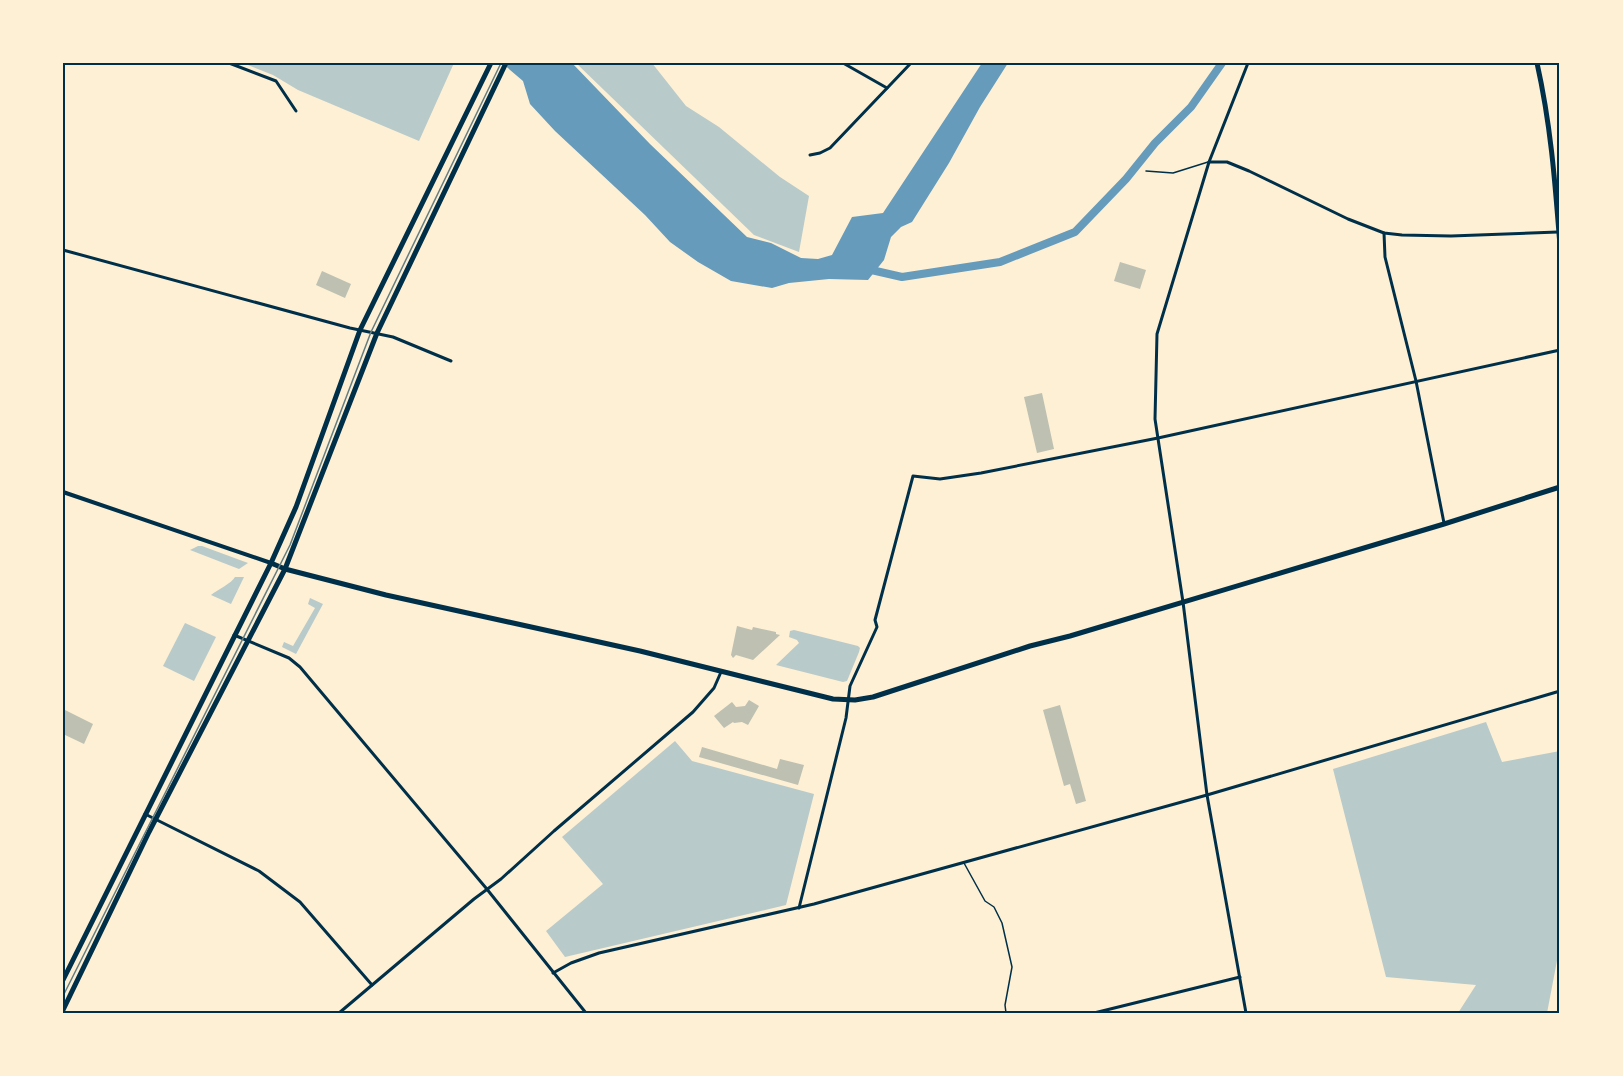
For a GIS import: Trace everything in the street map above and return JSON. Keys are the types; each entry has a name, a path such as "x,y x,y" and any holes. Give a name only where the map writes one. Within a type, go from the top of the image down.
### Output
{"main road":[{"path":"63,980 271,563 296,507 360,330 491,63"},
{"path":"63,1010 156,819 285,569 377,333 506,63"},
{"path":"1537,63 1547,109 1552,148 1560,246"},
{"path":"271,563 285,569 386,596 640,651 833,699 848,700 873,697 1030,646 1444,524 1560,487"}],"street":[{"path":"229,63 276,81 296,111"},
{"path":"843,63 887,88"},
{"path":"810,155 820,153 830,147 910,63"},
{"path":"1246,1013 1208,795 1183,602 1155,419 1157,334 1209,162 1248,63"},
{"path":"1209,162 1227,162 1348,219 1384,233 1451,236 1559,232"},
{"path":"1384,233 1386,257 1416,381 1444,524"},
{"path":"63,250 393,337 451,361"},
{"path":"799,908 846,718 850,686 877,627 875,620 913,476 940,479 960,476 1158,438 1560,350"},
{"path":"63,492 271,563"},
{"path":"234,634 289,658 300,667 486,888 586,1013"},
{"path":"339,1013 486,888 501,879 693,712 714,688 722,672"},
{"path":"553,972 599,953 799,908 1208,795 1560,691"},
{"path":"145,814 259,871 300,902 372,985"},
{"path":"1094,1013 1240,977"}],"lane":[{"path":"1146,171 1173,173 1209,162"},
{"path":"964,862 985,900 994,907 1002,923 1012,967 1006,997 1006,1013"}],"shaded area":[{"path":"243,63 454,63 419,141 298,90 273,75"},
{"path":"576,63 652,63 686,106 719,127 780,177 809,196 799,252 754,235"},
{"path":"198,546 248,563 239,569 190,550"},
{"path":"235,577 244,577 231,604 211,595 228,584"},
{"path":"310,598 323,604 296,654 282,647 284,642 293,646 315,608 308,604"},
{"path":"185,623 216,637 194,681 163,666"},
{"path":"794,630 858,646 859,652 847,681 843,682 776,665 799,643 789,637 790,631"},
{"path":"1486,722 1502,762 1560,751 1560,945 1547,1013 1458,1013 1476,985 1386,977 1333,769"},
{"path":"675,741 692,761 814,794 786,905 565,957 546,931 603,884 562,837"}],"water":[{"path":"502,63 572,63 650,144 747,237 771,243 801,258 818,259 832,255 852,217 883,213 982,63 1008,63 912,222 901,227 891,237 884,260 868,280 829,279 789,283 772,288 731,281 670,242 645,215 555,131 530,104 523,81"}],"building":[{"path":"1120,262 1146,270 1140,289 1114,281"},
{"path":"322,271 351,284 345,298 316,285"},
{"path":"1042,393 1054,449 1037,453 1024,397"},
{"path":"737,626 752,630 753,627 780,635 753,660 736,655 733,658 731,655"},
{"path":"749,700 759,706 748,725 733,722 724,728 714,716 732,702 736,707 745,706"},
{"path":"1060,705 1086,801 1076,804 1070,784 1064,786 1043,710"},
{"path":"63,709 93,724 84,744 63,734"},
{"path":"702,747 777,769 780,759 804,765 798,785 699,757"}],"waterway":[{"path":"867,269 902,277 1000,262 1075,232 1126,179 1155,143 1191,107 1222,63"}],"tram line":[{"path":"63,996 290,545 371,332 501,63"}]}
